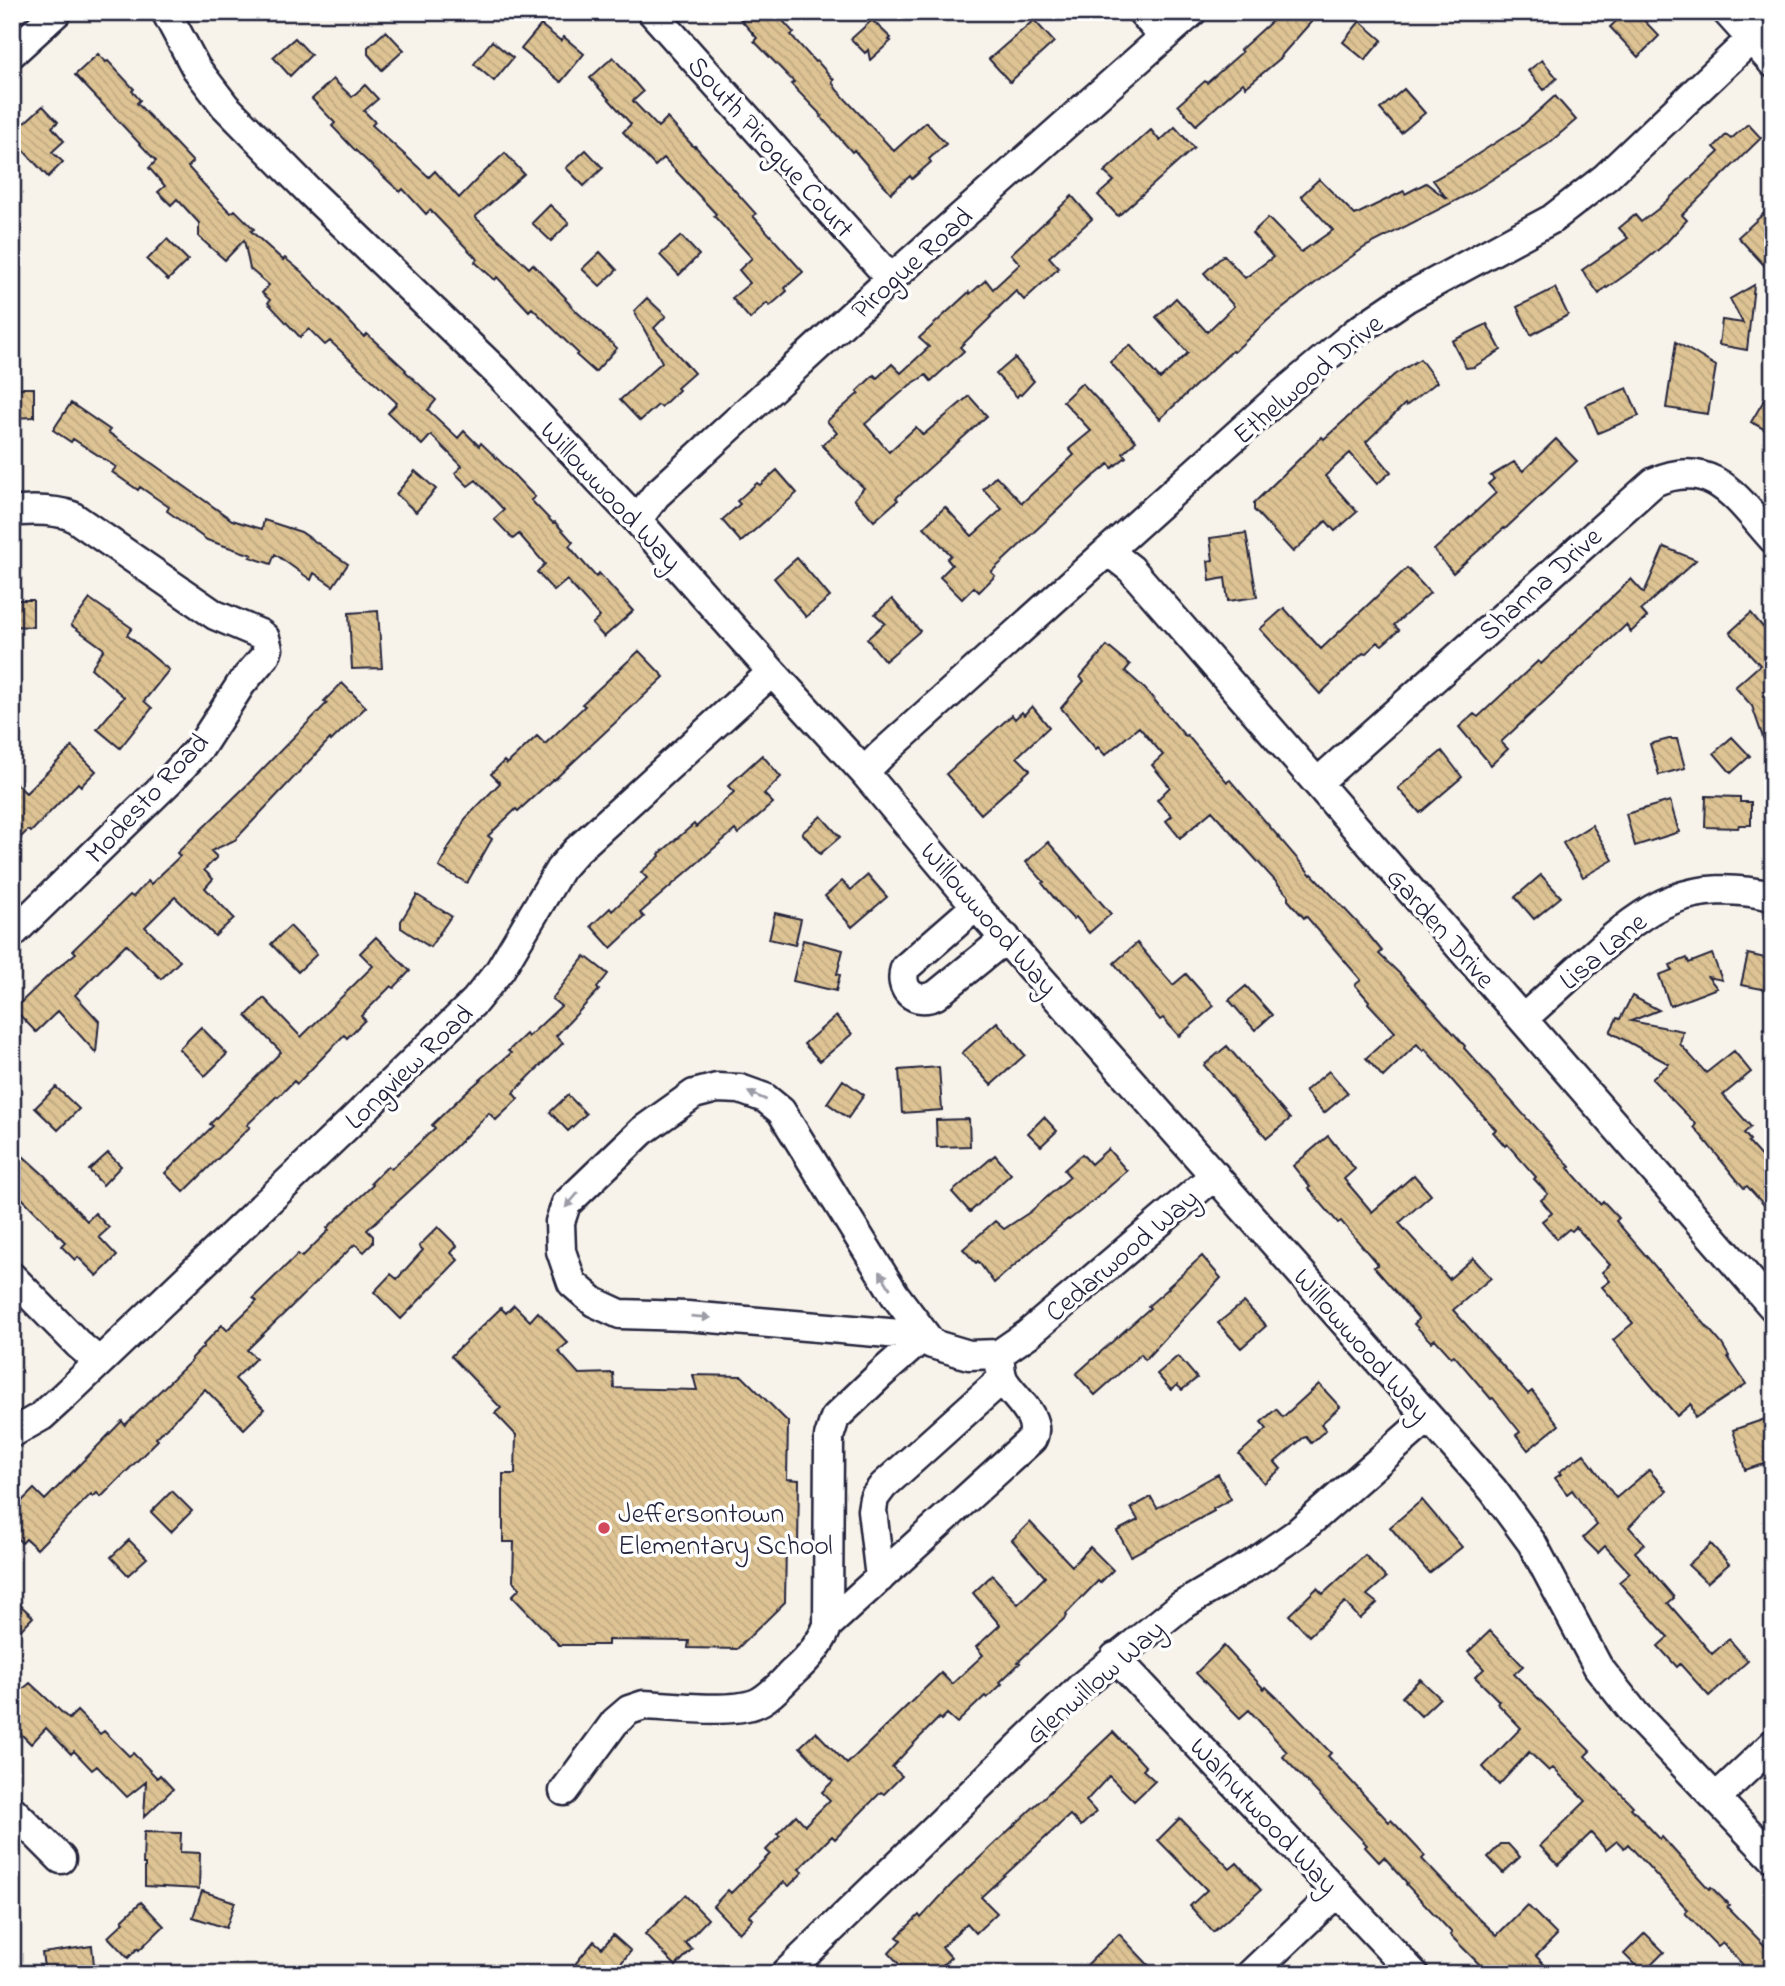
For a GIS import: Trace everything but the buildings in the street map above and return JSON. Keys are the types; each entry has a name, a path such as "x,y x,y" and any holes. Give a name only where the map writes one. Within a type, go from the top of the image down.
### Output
{"street":[{"path":"12,53 57,12"},
{"name":"Willowwood Way","path":"166,12 196,68 225,106 319,201 499,374 637,520 864,772 976,906 1493,1490 1532,1543 1598,1667 1635,1714 1773,1858"},
{"name":"South Pirogue Court","path":"652,12 891,279"},
{"path":"1142,12 1163,36"},
{"name":"Pirogue Road","path":"637,520 656,495 891,279 1192,12"},
{"path":"1727,12 1773,63"},
{"name":"Ethelwood Drive","path":"864,772 1279,397 1356,332 1406,298 1552,219 1606,177 1773,18"},
{"name":"Shanna Drive","path":"1317,783 1654,482 1685,472 1700,474 1713,480 1737,499 1773,538"},
{"name":"Modesto Road","path":"12,934 169,781 201,746 241,684 268,649 265,638 260,634 215,615 72,516 33,510 20,511"},
{"name":"Garden Drive","path":"1108,551 1130,569 1773,1307"},
{"name":"Longview Road","path":"12,1433 42,1416 475,1001 500,970 560,869 577,849 772,672"},
{"name":"Lisa Lane","path":"1523,1019 1615,935 1656,906 1675,898 1717,890 1739,890 1773,896"},
{"path":"976,906 905,968 903,981 910,994 923,999 936,995 1006,938"},
{"path":"828,1625 1032,1439 1035,1427 1031,1417 1000,1366 932,1344 924,1336 895,1295 780,1111 765,1098 740,1089 717,1088 694,1094 642,1131 566,1204 559,1222 561,1251 572,1283 594,1302 620,1314 687,1316 924,1336"},
{"name":"Cedarwood Way","path":"880,1578 872,1510 874,1498 883,1486 1028,1334 1215,1175"},
{"path":"12,1277 99,1362"},
{"path":"564,1791 615,1722 629,1710 644,1705 745,1708 762,1701 800,1666 823,1639 828,1625 829,1437 835,1418 924,1336"},
{"name":"Glenwillow Way","path":"785,1974 1115,1657 1181,1606 1254,1563 1296,1534 1428,1418"},
{"name":"Walnutwood Way","path":"1115,1657 1414,1974"},
{"path":"1716,1798 1773,1744"},
{"path":"12,1810 61,1859"},
{"path":"1251,1974 1337,1892"}],"place":[{"name":"Jeffersontown Elementary School","path":"604,1528"}]}
